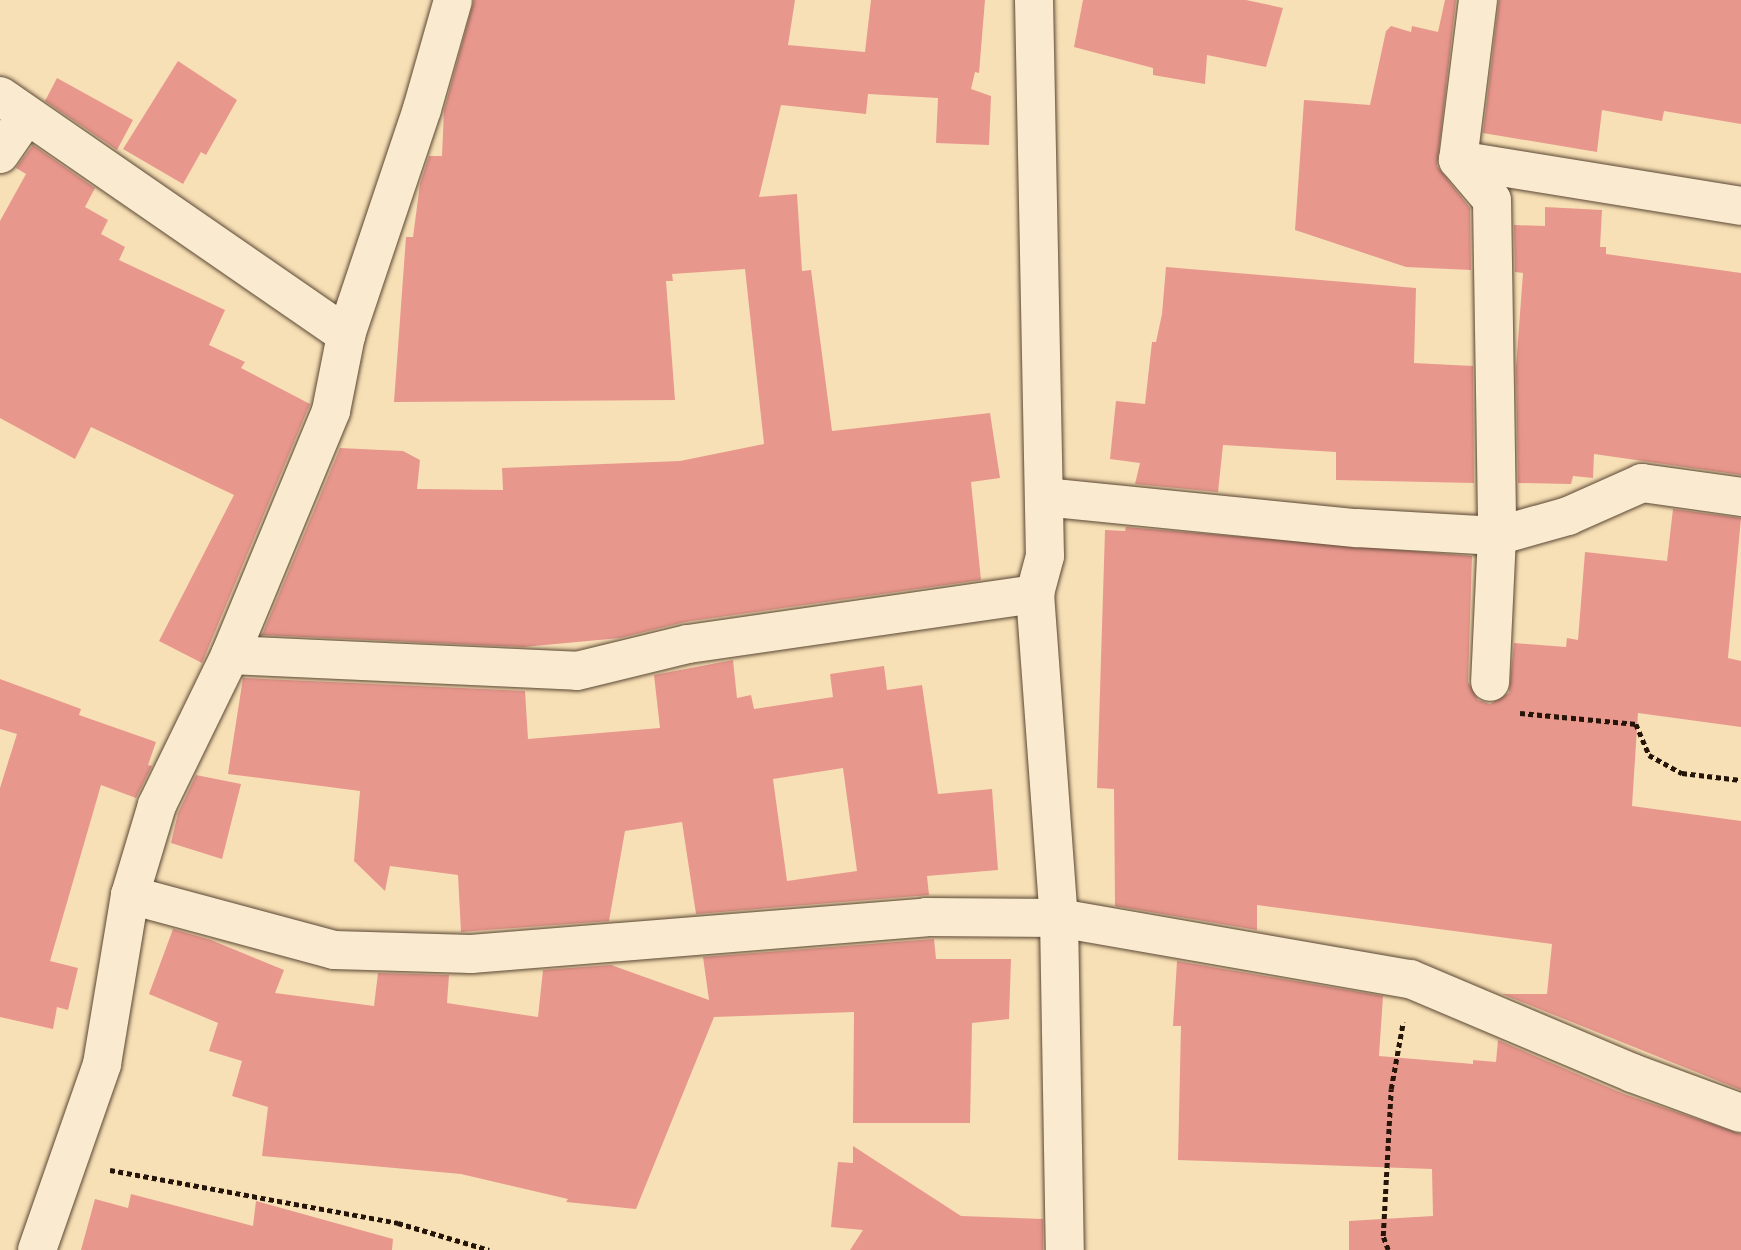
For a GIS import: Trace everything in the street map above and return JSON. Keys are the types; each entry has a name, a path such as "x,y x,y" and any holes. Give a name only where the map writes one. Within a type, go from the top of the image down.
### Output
{"street":[{"path":"37,1250 102,1064 130,895 157,805 230,654 331,411 346,334 422,109 453,0"},
{"path":"1034,0 1045,556 1035,594 1059,918 1065,1250"},
{"path":"1478,0 1458,160 1492,200 1497,536 1490,682"},
{"path":"0,154 14,105 346,334"},
{"path":"1458,160 1741,206"},
{"path":"1044,497 1357,528 1497,536 1568,516 1642,483 1741,497"},
{"path":"230,654 577,671 688,644 1035,594"},
{"path":"130,895 334,950 471,954 926,916 1059,918 1410,979 1632,1073 1741,1113"}],"path":[{"path":"1490,682 1501,711 1636,724 1649,754 1682,773 1741,780"},
{"path":"1388,1250 1382,1236 1391,1088 1410,979"},
{"path":"68,1162 398,1223 489,1250"}],"building":[{"path":"474,0 795,0 788,45 865,52 871,0 985,0 979,73 975,72 971,89 991,96 989,145 936,143 938,98 868,94 866,114 781,105 759,197 797,194 802,271 811,270 832,431 990,413 1000,478 971,482 981,580 685,622 620,638 523,647 262,635 340,448 403,451 420,460 417,489 503,490 502,468 680,461 764,444 745,269 672,274 673,281 666,281 675,400 394,402 406,237 413,237 420,184 429,156 442,156 444,110"},
{"path":"1083,0 1246,0 1283,8 1266,67 1207,55 1205,84 1153,75 1153,68 1074,47"},
{"path":"1445,0 1456,0 1437,166 1470,208 1471,270 1406,267 1295,230 1304,100 1370,105 1386,31 1391,26 1411,32 1412,26 1438,32"},
{"path":"1499,0 1741,0 1741,124 1664,111 1662,121 1602,110 1597,152 1483,133"},
{"path":"178,61 237,100 206,155 201,152 183,184 123,149"},
{"path":"57,78 133,120 117,150 45,101"},
{"path":"33,145 95,188 85,207 108,220 101,234 125,247 119,260 225,310 209,345 245,362 241,368 310,404 202,663 159,641 234,495 91,427 75,459 0,418 0,221 26,174 16,168"},
{"path":"1545,207 1602,210 1600,247 1606,247 1606,254 1741,273 1741,475 1594,454 1593,478 1573,476 1571,484 1518,483 1516,368 1523,273 1515,272 1514,225 1545,226"},
{"path":"1166,267 1416,288 1414,363 1473,366 1474,483 1336,480 1336,452 1223,445 1218,492 1135,484 1140,463 1110,459 1116,401 1145,404 1152,342 1156,342 1162,314"},
{"path":"1673,509 1741,518 1728,658 1741,661 1741,727 1638,713 1632,806 1741,821 1741,1090 1502,994 1547,994 1552,944 1257,905 1257,930 1115,906 1114,789 1097,788 1105,530 1125,531 1126,527 1472,556 1468,682 1478,700 1490,704 1509,693 1514,643 1566,647 1567,638 1578,640 1585,552 1667,561"},
{"path":"733,660 737,698 751,695 754,709 833,697 830,674 884,666 887,690 922,685 938,794 992,789 998,870 927,876 929,895 696,914 682,822 625,831 609,921 461,932 458,875 390,866 385,891 354,861 360,791 228,774 243,678 525,691 528,739 660,728 654,675","holes":["843,768 857,871 787,881 773,779"]},
{"path":"0,679 81,709 79,715 156,742 148,765 152,766 136,798 101,785 50,961 78,968 68,1010 57,1007 53,1029 0,1017 0,788 17,734 0,729"},
{"path":"196,775 241,784 222,859 171,843 178,813"},
{"path":"173,929 211,940 284,970 275,993 374,1006 378,973 449,975 447,1003 538,1017 543,970 611,965 709,1000 703,957 934,939 936,959 1011,959 1009,1019 972,1023 970,1123 853,1123 854,1012 714,1017 636,1209 566,1202 568,1199 461,1174 262,1156 268,1107 232,1096 242,1061 209,1051 218,1023 149,994"},
{"path":"1177,961 1383,996 1379,1056 1473,1064 1473,1060 1496,1062 1498,1040 1624,1094 1741,1134 1741,1250 1349,1250 1349,1221 1433,1216 1432,1169 1178,1160 1181,1026 1173,1026"},
{"path":"853,1146 961,1216 1043,1219 1043,1250 850,1250 863,1230 831,1227 838,1162 853,1163"},
{"path":"131,1194 253,1226 256,1201 393,1239 392,1250 81,1250 95,1199 128,1208"}]}
